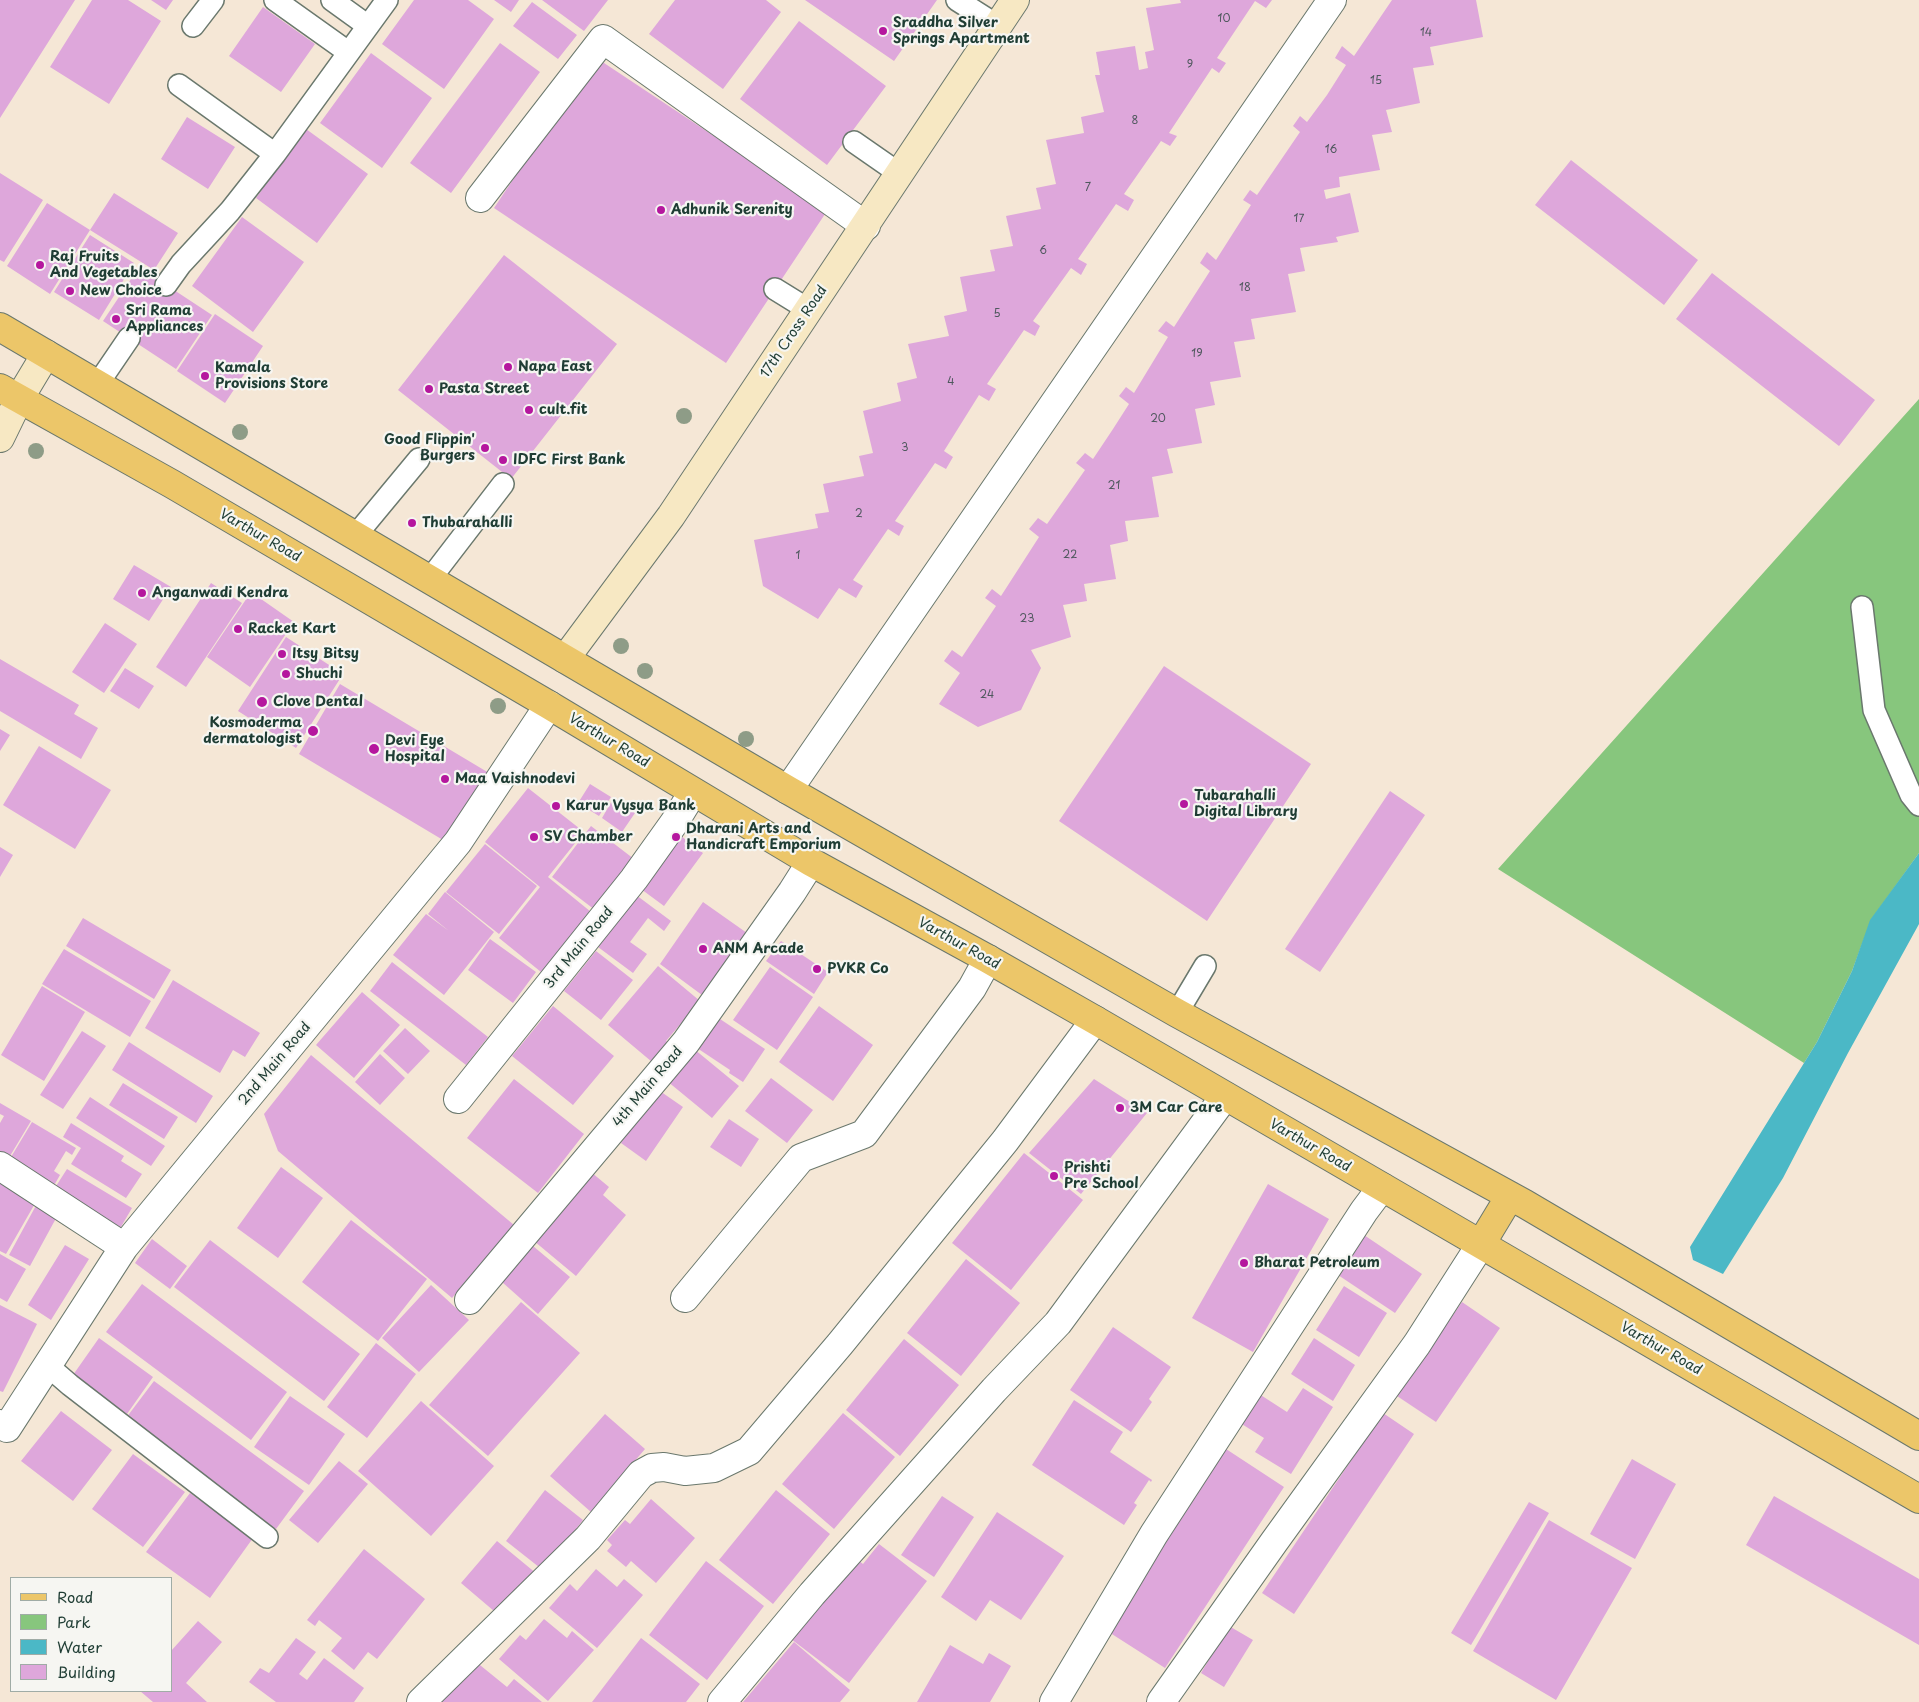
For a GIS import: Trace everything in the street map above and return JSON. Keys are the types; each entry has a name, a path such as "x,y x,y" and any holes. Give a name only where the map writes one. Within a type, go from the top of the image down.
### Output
{"main road":[{"path":"0,327 788,790 1177,1013 1510,1196 1919,1436"},
{"name":"Varthur Road","path":"10,394 172,484 550,705 811,862 1095,1020 1919,1499"},
{"path":"1481,1244 1510,1196"}],"street":[{"name":"17th Cross Road","path":"565,659 671,516 1015,0"},
{"path":"788,790 1332,0"},
{"path":"480,198 603,39 866,226"},
{"path":"0,438 10,394 46,354"},
{"name":"2nd Main Road","path":"4,1426 48,1366 124,1247 458,842 550,705"},
{"name":"3rd Main Road","path":"458,1099 634,879 674,823 693,792"},
{"name":"4th Main Road","path":"468,1300 686,1042 792,892 811,862"},
{"path":"685,1298 801,1158 864,1134 972,988 988,959"},
{"path":"421,1702 588,1538 641,1474 652,1468 664,1467 685,1471 714,1468 749,1451 840,1344 1005,1141 1095,1020"},
{"path":"722,1702 812,1594 994,1390 1058,1323 1225,1096"},
{"path":"0,1166 124,1247"},
{"path":"1054,1702 1154,1534 1359,1219 1382,1187"},
{"path":"1161,1702 1274,1542 1418,1344 1481,1244"}],"lane":[{"path":"193,26 213,0"},
{"path":"275,0 348,52"},
{"path":"332,0 368,26"},
{"path":"166,285 181,264 230,211 275,154 387,0"},
{"path":"957,0 998,26"},
{"path":"178,85 275,154"},
{"path":"854,142 900,174"},
{"path":"775,289 809,310"},
{"path":"97,385 129,338"},
{"path":"356,536 419,459"},
{"path":"430,579 503,484"},
{"path":"1862,607 1874,710 1911,796 1919,805"},
{"path":"1177,1013 1204,966"},
{"path":"48,1366 267,1537"}],"green space":[{"path":"1919,399 1919,853 1871,920 1852,971 1817,1042 1804,1063 1498,869"}],"water":[{"path":"1919,853 1919,924 1848,1053 1783,1178 1723,1274 1693,1260 1690,1247 1817,1042 1852,971 1870,920"}],"building":[{"path":"0,0 75,0 0,118"},
{"path":"92,0 128,0 161,21 109,104 50,67"},
{"path":"151,0 173,0 166,10"},
{"path":"414,0 468,0 494,19 444,89 382,44"},
{"path":"494,0 519,0 511,12"},
{"path":"542,0 608,0 584,31"},
{"path":"675,0 766,0 781,12 723,89 649,34"},
{"name":"Sraddha Silver Springs Apartment","path":"805,0 937,0 894,61"},
{"path":"1180,0 1272,0 1266,8 1255,1 1217,58 1226,63 1219,73 1212,68 1169,133 1177,136 1170,146 1161,141 1124,194 1134,200 1128,211 1116,204 1078,259 1087,264 1081,275 1071,268 1033,321 1040,326 1035,336 1024,330 987,384 996,389 989,401 979,395 944,451 953,457 946,469 935,463 895,521 904,526 899,536 888,529 853,580 863,586 856,598 839,588 818,619 763,586 754,540 818,528 815,514 829,512 823,484 864,476 859,456 873,453 863,411 901,401 897,383 917,378 908,344 949,336 944,316 967,311 960,277 995,271 990,250 1013,246 1006,216 1041,209 1036,188 1056,184 1046,140 1084,133 1081,117 1104,112 1095,75 1100,75 1096,52 1135,46 1139,70 1148,68 1145,52 1154,50 1146,8 1181,3"},
{"path":"1392,0 1476,0 1483,37 1430,47 1434,65 1413,68 1420,103 1386,110 1392,132 1372,135 1380,170 1339,177 1340,187 1324,190 1326,199 1350,193 1359,232 1336,237 1338,242 1300,248 1305,271 1288,274 1296,312 1251,319 1255,339 1234,342 1241,377 1210,382 1215,405 1195,409 1202,443 1167,449 1173,473 1152,477 1159,517 1125,521 1128,541 1110,545 1116,579 1084,584 1087,601 1063,605 1071,637 1031,650 1041,668 1021,710 978,727 939,704 960,673 944,661 952,650 962,657 996,606 985,598 992,589 1001,596 1039,537 1029,529 1038,518 1047,524 1085,470 1076,463 1085,453 1093,459 1113,429 1129,404 1119,396 1126,387 1134,393 1168,337 1158,331 1166,321 1174,327 1210,271 1200,263 1207,252 1216,260 1251,205 1243,200 1250,190 1257,195 1300,132 1293,126 1300,116 1307,122 1327,95 1346,65 1335,58 1342,46 1354,56"},
{"path":"532,2 577,35 558,59 513,26"},
{"path":"263,7 315,44 281,92 229,56"},
{"path":"799,21 886,86 827,165 740,99"},
{"path":"500,43 540,72 451,193 410,163"},
{"path":"371,53 432,98 382,168 320,123"},
{"name":"Adhunik Serenity","path":"595,57 827,211 726,363 494,208"},
{"path":"187,117 235,147 208,189 161,159"},
{"path":"306,129 368,174 317,243 256,198"},
{"path":"1571,160 1698,260 1664,305 1535,205"},
{"path":"0,173 43,200 4,262 0,260"},
{"path":"114,193 178,233 154,270 90,230"},
{"path":"47,203 90,230 50,294 7,266"},
{"path":"242,217 304,262 253,332 192,286"},
{"path":"90,235 134,263 99,320 54,292"},
{"name":"Napa East","path":"504,255 617,344 511,479 398,390"},
{"path":"139,267 212,315 176,369 103,321"},
{"path":"1712,273 1875,400 1839,446 1676,319"},
{"path":"215,314 263,346 225,403 177,371"},
{"name":"Anganwadi Kendra","path":"134,565 171,587 149,621 113,599"},
{"path":"211,583 242,603 186,687 156,667"},
{"path":"251,592 294,622 250,687 207,657"},
{"path":"105,623 137,644 104,693 72,672"},
{"path":"286,637 343,674 296,748 238,711"},
{"path":"0,659 79,705 74,714 98,728 81,759 0,711"},
{"path":"1164,666 1311,764 1207,921 1059,821"},
{"path":"125,668 154,686 139,709 110,691"},
{"path":"340,684 489,773 448,843 299,754"},
{"path":"0,729 10,735 0,751"},
{"path":"39,746 111,790 75,849 3,805"},
{"path":"590,784 611,797 599,816 578,803"},
{"path":"528,788 584,832 548,877 596,916 546,976 499,938 540,887 485,842"},
{"path":"1390,791 1425,815 1320,972 1285,949"},
{"path":"613,799 635,813 622,832 602,818"},
{"path":"591,826 634,859 595,910 552,877"},
{"path":"681,836 703,853 664,906 641,889"},
{"path":"485,844 537,886 499,934 446,892"},
{"path":"0,847 13,855 0,877"},
{"path":"445,892 494,932 444,995 393,955 426,914 449,931 428,914"},
{"path":"636,895 671,921 664,931 648,918 630,942 647,954 633,973 598,947"},
{"name":"ANM Arcade","path":"703,902 747,933 702,995 660,964"},
{"path":"83,918 171,970 154,999 66,946"},
{"path":"490,939 536,972 513,1003 468,970"},
{"path":"781,941 828,972 814,994 766,961"},
{"path":"64,949 151,1001 130,1037 42,984"},
{"path":"596,951 633,980 601,1020 564,991"},
{"path":"392,962 488,1037 466,1065 370,991"},
{"path":"658,966 700,1001 666,1041 674,1048 658,1067 608,1025"},
{"path":"770,967 813,997 777,1050 733,1020"},
{"path":"173,980 260,1033 245,1057 233,1050 220,1073 145,1028"},
{"path":"42,986 85,1012 44,1081 1,1055"},
{"path":"362,992 400,1025 354,1078 316,1045"},
{"path":"553,1006 614,1056 573,1105 512,1056"},
{"path":"819,1006 873,1045 833,1101 779,1062"},
{"path":"720,1019 765,1049 743,1082 729,1073 730,1070 694,1046 708,1025 713,1028"},
{"path":"405,1028 430,1051 408,1074 383,1051"},
{"path":"82,1031 106,1046 63,1109 40,1095"},
{"path":"129,1042 213,1096 196,1123 112,1070"},
{"path":"694,1049 739,1086 712,1118 667,1081"},
{"path":"380,1054 405,1078 380,1105 355,1082"},
{"path":"311,1055 514,1225 452,1298 278,1151 264,1114"},
{"path":"771,1078 813,1110 787,1143 745,1111"},
{"path":"514,1079 584,1134 538,1193 467,1138"},
{"path":"1094,1079 1147,1113 1081,1194 1029,1153"},
{"path":"123,1083 178,1117 164,1139 109,1105"},
{"path":"657,1089 683,1107 646,1161 621,1143"},
{"path":"90,1097 165,1146 151,1166 76,1118"},
{"path":"0,1103 31,1121 7,1161 0,1157 0,1123 4,1116 0,1114"},
{"path":"729,1119 759,1139 741,1167 710,1147"},
{"path":"32,1122 76,1148 72,1155 66,1151 54,1171 60,1175 52,1189 8,1162"},
{"path":"71,1123 124,1156 121,1161 142,1174 126,1198 71,1164 81,1148 63,1137"},
{"path":"1024,1153 1083,1200 1011,1290 952,1243"},
{"path":"281,1167 323,1198 278,1258 237,1228"},
{"path":"67,1169 132,1208 115,1237 49,1197"},
{"path":"591,1172 609,1187 603,1195 626,1215 576,1276 534,1241"},
{"path":"0,1179 37,1200 6,1254 0,1251"},
{"path":"1268,1184 1329,1219 1253,1352 1192,1318"},
{"path":"39,1200 60,1211 30,1266 9,1255"},
{"path":"351,1220 427,1279 378,1341 302,1282"},
{"path":"1364,1235 1422,1274 1395,1313 1338,1275"},
{"path":"152,1239 187,1266 170,1289 135,1263"},
{"path":"210,1240 360,1354 324,1401 174,1287"},
{"path":"65,1245 89,1259 51,1320 28,1305"},
{"path":"533,1246 570,1277 538,1314 502,1282"},
{"path":"0,1254 26,1269 7,1302 0,1298"},
{"path":"966,1259 1020,1303 961,1376 907,1333"},
{"path":"142,1284 287,1392 251,1440 106,1332"},
{"path":"431,1285 469,1320 419,1372 382,1338"},
{"path":"1344,1286 1387,1313 1359,1357 1316,1330"},
{"path":"521,1302 580,1353 488,1456 429,1405"},
{"path":"1462,1302 1500,1328 1436,1422 1397,1396"},
{"path":"0,1305 37,1324 3,1392 0,1391"},
{"path":"1113,1327 1171,1367 1149,1399 1152,1402 1131,1432 1070,1390"},
{"path":"99,1338 153,1377 127,1414 73,1375"},
{"path":"1314,1338 1355,1365 1333,1401 1291,1374"},
{"path":"904,1339 959,1385 900,1456 846,1410"},
{"path":"376,1343 416,1374 367,1438 327,1407"},
{"path":"154,1381 304,1491 276,1529 126,1418"},
{"path":"1303,1388 1333,1407 1291,1474 1255,1452 1264,1438 1237,1421 1256,1392 1287,1412"},
{"path":"290,1396 345,1434 309,1485 254,1447"},
{"path":"1074,1400 1123,1432 1110,1452 1152,1480 1151,1482 1149,1480 1134,1503 1137,1505 1124,1525 1032,1465"},
{"path":"421,1401 494,1466 431,1536 358,1471"},
{"path":"61,1411 112,1450 73,1501 21,1461"},
{"path":"843,1413 895,1457 834,1529 782,1484"},
{"path":"1383,1413 1414,1434 1294,1614 1262,1593"},
{"path":"605,1414 645,1449 591,1512 550,1476"},
{"path":"1223,1447 1284,1487 1165,1668 1104,1629"},
{"path":"133,1454 185,1492 143,1547 92,1509"},
{"path":"1632,1459 1676,1484 1635,1559 1590,1534"},
{"path":"339,1461 368,1484 318,1543 289,1520"},
{"path":"545,1490 583,1520 544,1571 506,1541"},
{"path":"776,1490 830,1534 773,1604 719,1560"},
{"path":"190,1493 253,1538 210,1598 146,1552"},
{"path":"942,1496 974,1517 934,1577 901,1555"},
{"path":"1774,1496 1919,1579 1919,1645 1746,1545"},
{"path":"651,1499 695,1538 656,1583 631,1561 626,1567 607,1551 612,1545 607,1540 625,1520 630,1524"},
{"path":"1529,1502 1549,1513 1471,1645 1451,1633"},
{"path":"997,1512 1064,1556 1021,1620 990,1600 976,1621 941,1597"},
{"path":"1549,1520 1632,1568 1556,1700 1473,1651"},
{"path":"497,1541 537,1574 501,1617 461,1583"},
{"path":"879,1544 927,1581 849,1683 791,1639 854,1557 863,1564"},
{"path":"364,1549 425,1599 377,1659 368,1652 354,1670 331,1651 342,1638 319,1620 315,1626 307,1620"},
{"path":"706,1561 764,1606 707,1680 649,1635"},
{"path":"596,1569 617,1587 624,1579 643,1595 597,1648 549,1608 570,1584 577,1591"},
{"path":"544,1619 567,1638 572,1631 594,1650 548,1701 499,1659 520,1635 526,1640"},
{"path":"198,1621 222,1642 186,1683 207,1702 153,1702 141,1692 172,1692 172,1650"},
{"path":"1229,1626 1253,1640 1224,1687 1201,1673"},
{"path":"296,1638 316,1652 299,1674 307,1680 324,1658 364,1688 354,1702 276,1702 249,1682 260,1668 269,1673"},
{"path":"641,1638 700,1684 686,1702 592,1702"},
{"path":"794,1642 850,1690 840,1702 743,1702"},
{"path":"950,1645 983,1664 989,1653 1011,1666 990,1702 917,1702"},
{"path":"475,1661 507,1687 514,1679 542,1702 442,1702"}],"place":[{"name":"Sraddha Silver Springs Apartment","path":"883,31"},
{"name":"Adhunik Serenity","path":"661,210"},
{"name":"Raj Fruits And Vegetables","path":"40,265"},
{"name":"New Choice","path":"70,291"},
{"name":"Sri Rama Appliances","path":"116,319"},
{"name":"Napa East","path":"508,367"},
{"name":"Kamala Provisions Store","path":"205,376"},
{"name":"Pasta Street","path":"429,389"},
{"name":"cult.fit","path":"529,410"},
{"name":"Good Flippin' Burgers","path":"485,448"},
{"name":"IDFC First Bank","path":"503,460"},
{"name":"Thubarahalli","path":"412,523"},
{"name":"Anganwadi Kendra","path":"142,593"},
{"name":"Racket Kart","path":"238,629"},
{"name":"Itsy Bitsy","path":"282,654"},
{"name":"Shuchi","path":"286,674"},
{"name":"Clove Dental","path":"262,702"},
{"name":"Kosmoderma dermatologist","path":"313,731"},
{"name":"Devi Eye Hospital","path":"374,749"},
{"name":"Maa Vaishnodevi","path":"445,779"},
{"name":"Tubarahalli Digital Library","path":"1184,804"},
{"name":"Karur Vysya Bank","path":"556,806"},
{"name":"SV Chamber","path":"534,837"},
{"name":"Dharani Arts and Handicraft Emporium","path":"676,837"},
{"name":"ANM Arcade","path":"703,949"},
{"name":"PVKR Co","path":"817,969"},
{"name":"3M Car Care","path":"1120,1108"},
{"name":"Prishti Pre School","path":"1054,1176"},
{"name":"Bharat Petroleum","path":"1244,1263"}]}
